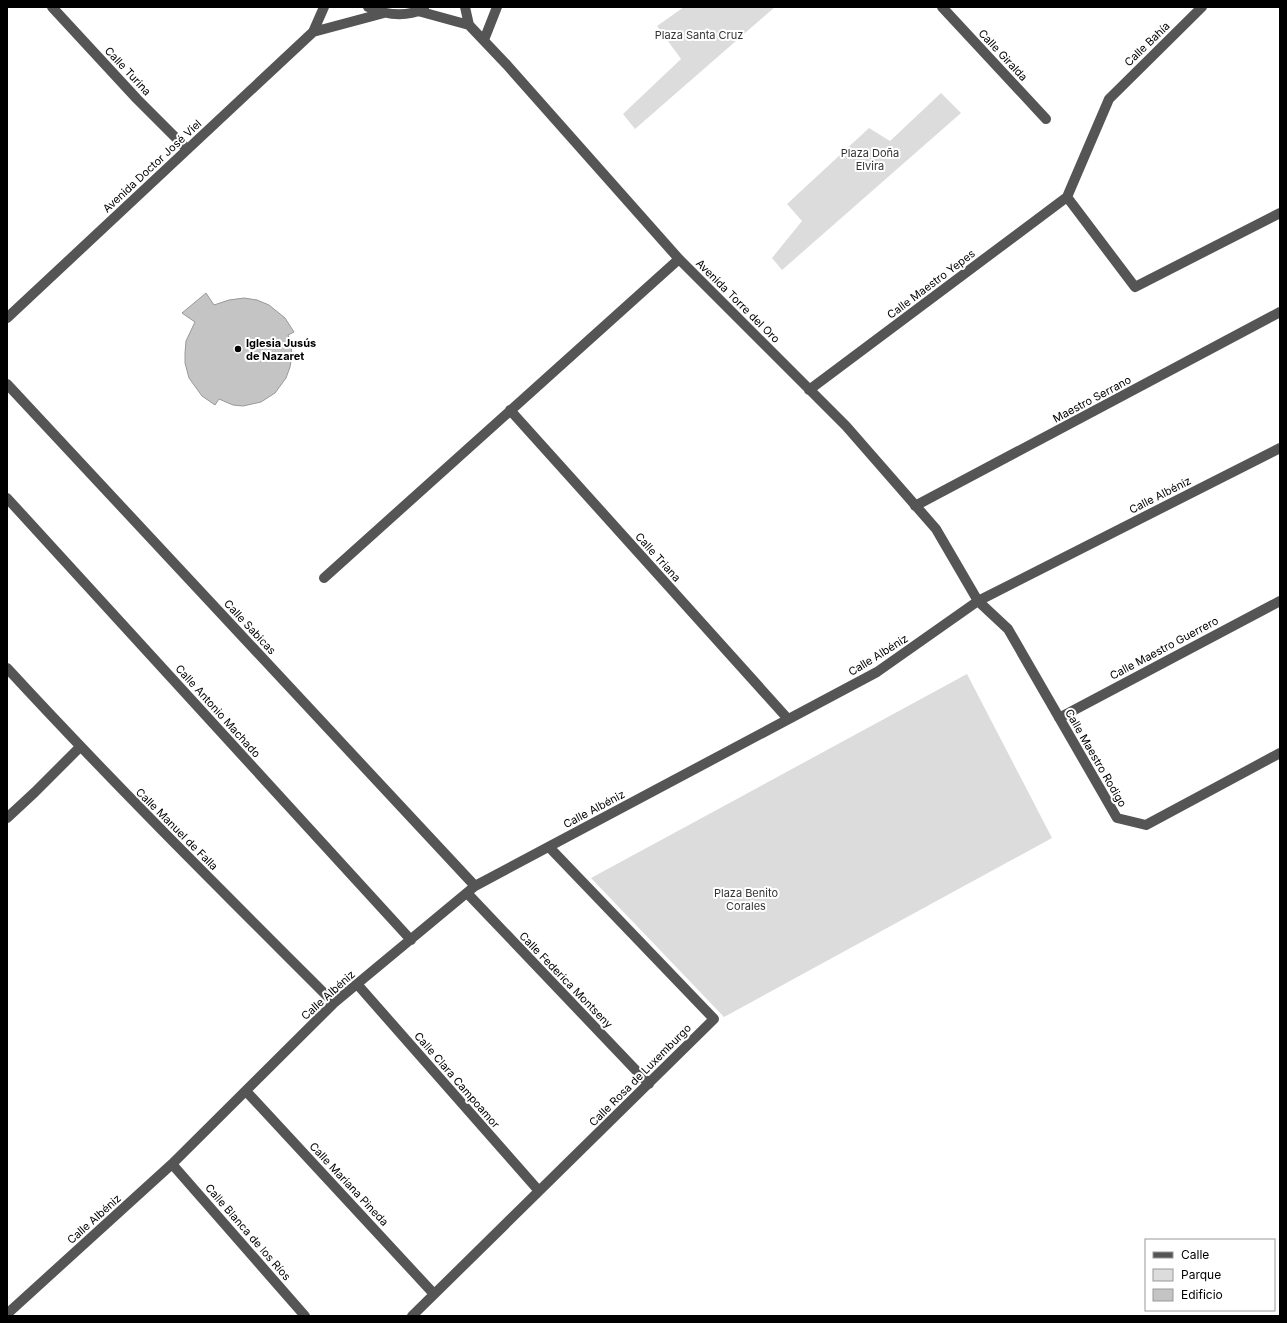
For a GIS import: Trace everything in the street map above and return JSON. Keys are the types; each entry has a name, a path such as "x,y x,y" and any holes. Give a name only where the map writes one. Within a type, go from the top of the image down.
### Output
{"street":[{"name":"Calle Turina","path":"52,7 137,99 187,149"},
{"name":"Avenida Doctor José Viel","path":"7,318 313,32 324,7"},
{"path":"368,7 384,13 401,15 423,9"},
{"path":"465,7 469,25"},
{"path":"484,40 497,7"},
{"name":"Calle Giralda","path":"942,7 1046,119"},
{"name":"Calle Bahía","path":"1067,197 1109,99 1202,7"},
{"name":"Avenida Torre del Oro","path":"423,9 469,25 507,65 679,259 846,426 936,529 978,601"},
{"name":"Avenida Doctor José Viel","path":"313,32 384,13"},
{"path":"1067,197 1135,287 1280,213"},
{"name":"Calle Maestro Yepes","path":"809,390 1067,197"},
{"path":"324,578 679,259"},
{"name":"Maestro Serrano","path":"915,506 1280,312"},
{"name":"Calle Sabicas","path":"7,384 475,886"},
{"name":"Calle Triana","path":"510,410 788,719"},
{"name":"Calle Albéniz","path":"7,1314 172,1164 334,1003 475,886 877,672 978,601 1280,448"},
{"name":"Calle Antonio Machado","path":"7,498 411,940"},
{"name":"Calle Maestro Guerrero","path":"1059,718 1280,600"},
{"name":"Calle Maestro Rodigo","path":"978,601 1008,629 1117,818 1146,825 1280,753"},
{"name":"Calle Manuel de Falla","path":"7,668 80,747 334,1003"},
{"path":"7,818 80,747"},
{"name":"Calle Rosa de Luxemburgo","path":"412,1316 714,1019 549,847"},
{"name":"Calle Federica Montseny","path":"467,893 649,1084"},
{"name":"Calle Clara Campoamor","path":"357,984 539,1192"},
{"name":"Calle Mariana Pineda","path":"246,1091 434,1294"},
{"name":"Calle Blanca de los Ríos","path":"172,1164 305,1316"}],"green space":[{"name":"Plaza Santa Cruz","path":"684,7 775,7 635,129 623,114 681,59 657,26"},
{"name":"Plaza Doña Elvira","path":"941,93 961,113 782,270 772,258 802,221 787,204 869,128 890,141"},
{"name":"Plaza Benito Corales","path":"967,674 1052,838 724,1017 591,878"}],"building":[{"name":"Iglesia Jusús de Nazaret","path":"206,293 214,305 229,300 244,298 257,300 269,305 285,318 294,332 288,335 292,355 286,378 275,393 261,402 243,406 233,405 219,399 215,405 202,396 189,378 185,363 186,341 195,322 182,313"}],"place":[{"name":"Iglesia Jusús de Nazaret","path":"238,349"}]}
